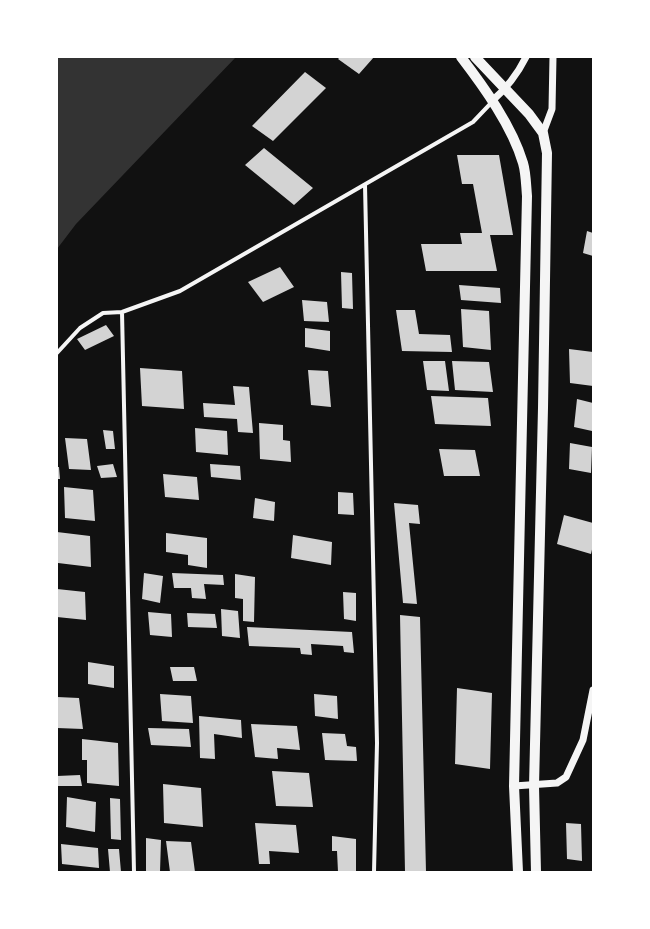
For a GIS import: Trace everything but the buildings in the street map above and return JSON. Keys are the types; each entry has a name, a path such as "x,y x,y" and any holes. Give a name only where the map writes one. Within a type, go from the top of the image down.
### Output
{"main road":[{"path":"461,57 492,101 511,135 523,163 527,196 514,786 518,872"},
{"path":"475,57 530,114 543,133 547,153 544,400 534,786 536,872"}],"street":[{"path":"57,353 80,328 103,313 122,312 180,292 472,122 506,89 526,57"},
{"path":"543,133 552,109 553,57"},
{"path":"365,185 377,743 374,872"},
{"path":"122,312 134,872"},
{"path":"514,786 534,786 557,783 566,777 583,740 593,690"}],"shaded area":[{"path":"57,57 236,57 76,224 57,249"}]}
